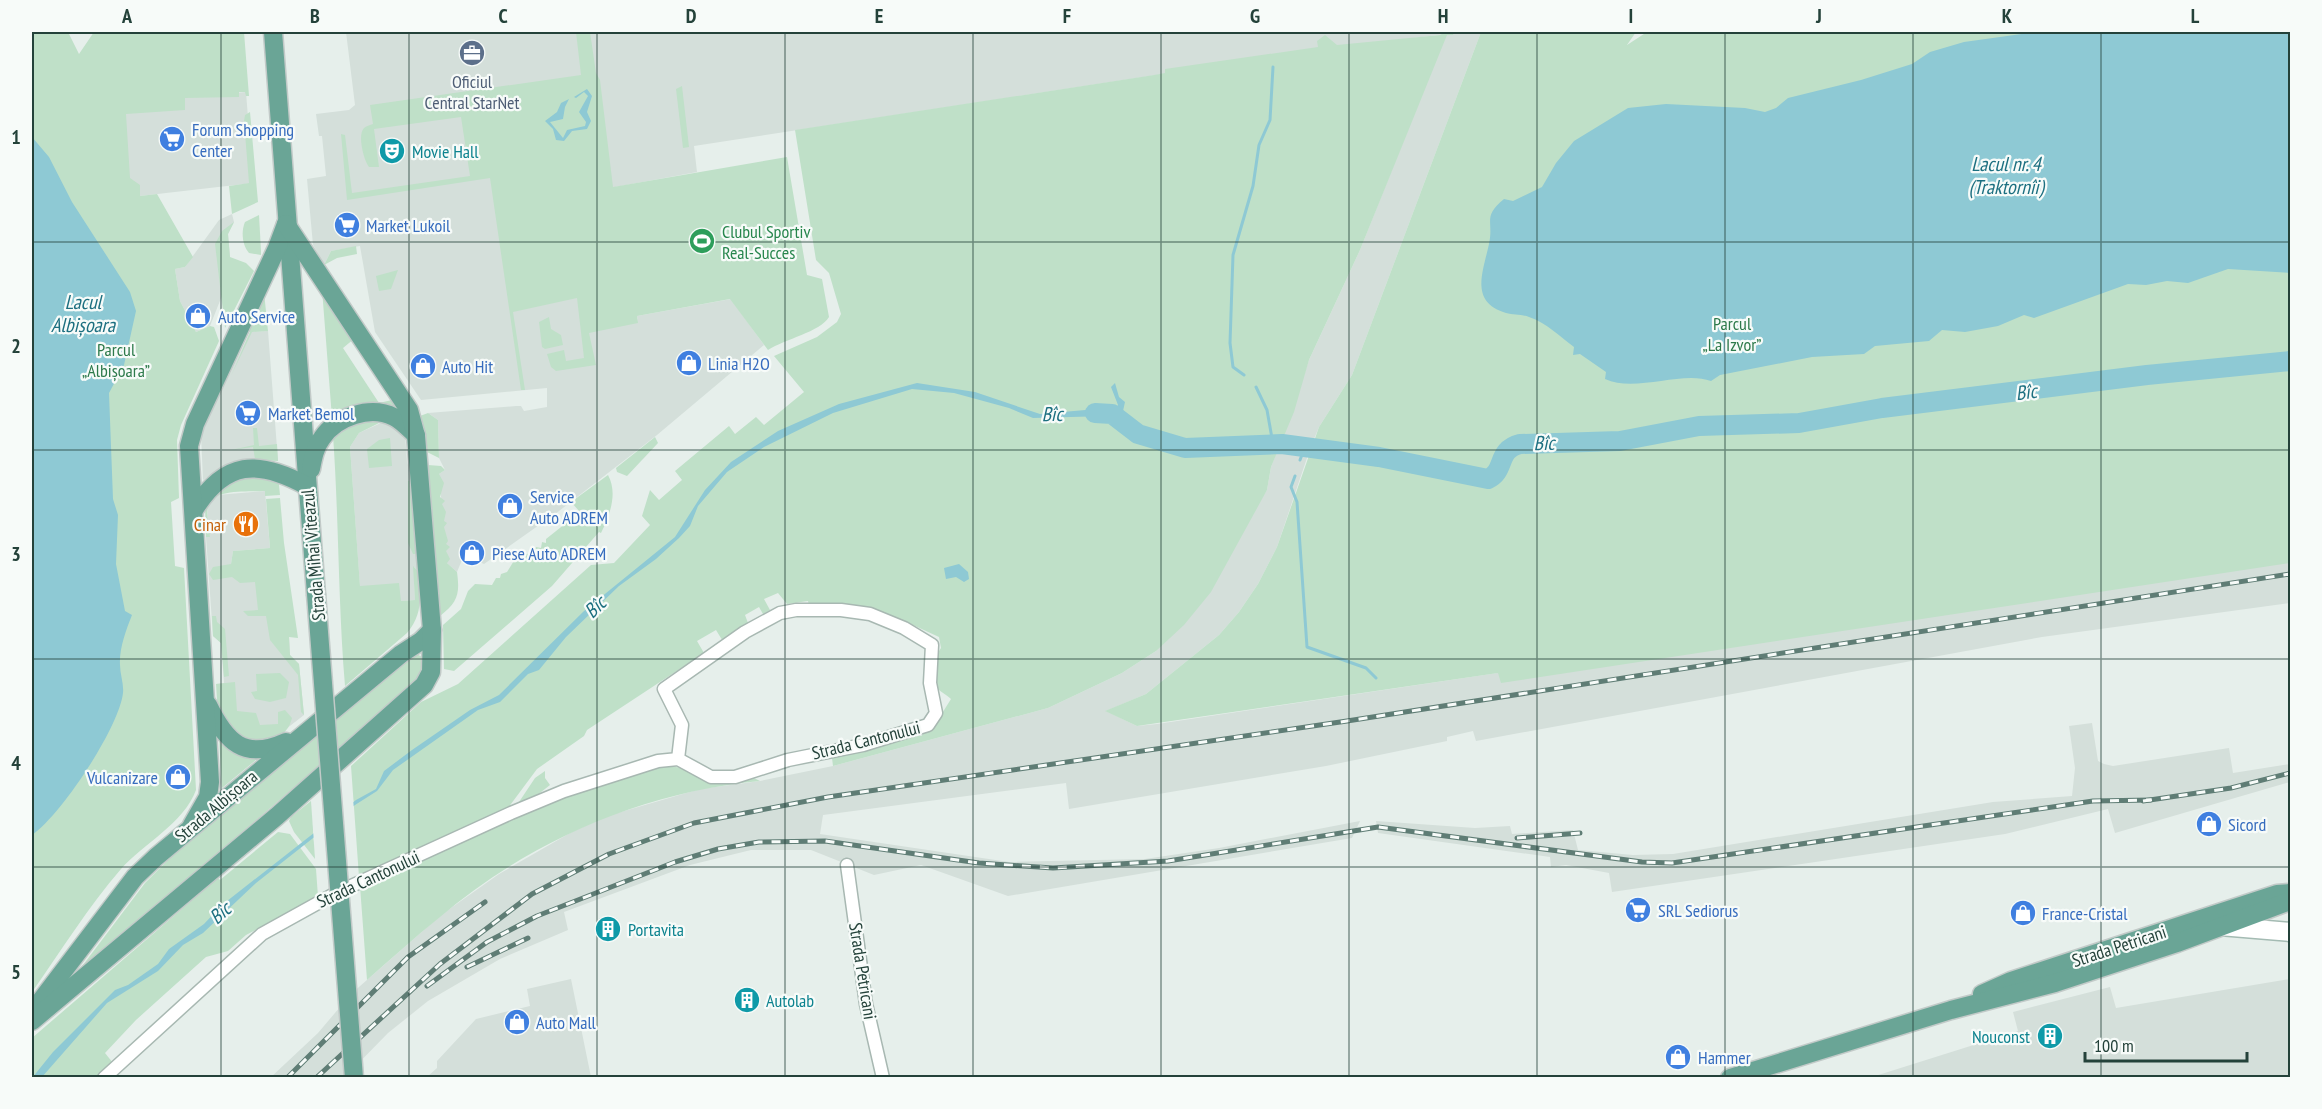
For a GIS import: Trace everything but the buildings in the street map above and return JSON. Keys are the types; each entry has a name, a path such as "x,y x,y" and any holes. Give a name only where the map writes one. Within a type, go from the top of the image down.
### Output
{"main road":[{"name":"Strada Mihai Viteazul","path":"273,32 286,224 354,1077"},
{"path":"32,1021 277,816 421,687 431,672 432,630 416,436 410,410 286,224"},
{"path":"192,825 202,811 209,789 206,702 189,446 195,424 277,249 286,224"},
{"path":"194,510 206,492 219,479 253,467 283,472 307,486 320,440 334,425 344,419 370,412 385,414 400,421 416,436"},
{"path":"400,654 417,632 430,607"},
{"name":"Strada Albișoara","path":"32,1013 135,878 192,825 400,654 421,642 432,630"},
{"path":"206,702 224,732 233,742 244,748 260,751 299,737"},
{"name":"Strada Petricani","path":"1952,1010 2011,981 2277,894 2290,893"},
{"name":"Strada Petricani","path":"1731,1077 1952,1010 2055,983 2223,927 2290,901"},
{"path":"2191,922 2290,932"},
{"path":"74,960 76,974 83,979"}],"street":[{"name":"Strada Cantonului","path":"104,1077 249,944 277,924 365,879 564,791 634,767 678,759 711,777 735,777 788,760 863,745 928,725 936,713 930,682 932,645 904,628 870,614 816,609 780,613 745,632 664,689 682,725 678,759"},
{"name":"Strada Petricani","path":"847,865 866,1004 883,1077"}],"shaded area":[{"path":"346,32 1481,32 1352,375 1319,427 1312,444 1282,440 1309,360 1360,250 1446,34 1319,50 694,146 697,172 599,190 638,322 637,316 731,299 764,345 657,435 559,511 484,564 464,555 457,572 447,563 439,474 445,470 439,458 438,420 428,413 516,406 521,406 524,411 547,407 547,388 421,400 375,332 360,246 331,251 324,265 313,245 307,179 326,176 322,136 319,136 316,114 349,110 355,105"},
{"path":"246,92 253,183 140,196 121,181 103,103"},
{"path":"232,214 234,222 228,234 230,257 227,283 210,326 196,332 180,301 175,269 185,267 219,220"},
{"path":"268,331 278,461 242,460 217,470 203,480 201,435 250,332"},
{"path":"383,422 405,433 407,462 411,474 411,481 408,481 409,500 418,571 414,567 415,600 401,601 360,587 350,447 359,433"},
{"path":"1278,449 1308,455 1277,547 1258,584 1239,612 1219,635 1146,694 1106,711 1137,726 1157,724 2290,551 2290,603 2042,637 1476,741 1473,731 1447,737 1447,741 1326,766 1069,809 1066,783 823,815 820,834 1009,862 1145,859 1219,848 1360,821 1352,838 1008,896 921,865 874,875 811,850 751,850 690,865 564,912 568,930 500,959 428,1001 388,1033 345,1077 270,1078 318,1033 351,994 441,915 499,874 570,833 607,816 700,789 760,781 833,766 1048,708 1122,673 1156,651 1267,490 1271,467"},
{"path":"265,491 270,548 233,551 231,564 270,558 289,636 290,655 299,664 304,715 268,743 256,745 216,684 224,683 221,643 213,636 206,537 208,506 217,495"},
{"path":"2092,723 2098,761 2104,764 2113,766 2229,748 2233,773 2290,764 2290,782 2115,833 2108,809 2005,834 1612,892 1609,873 1566,865 1551,867 1550,857 1378,833 1376,821 1475,828 1510,826 1512,834 1573,830 1578,850 1633,855 1673,854 1993,802 2072,796 2075,768 2069,726"},
{"path":"571,979 591,1077 427,1077 437,1068 437,1061 476,1019 530,1006 527,989"},
{"path":"2290,979 2290,1077 1872,1077 2018,1031 2013,1012 2110,987 2116,1008"}],"green space":[{"name":"Parcul „Albișoara”","path":"32,32 68,32 79,54 94,32 244,32 249,96 246,96 245,92 239,92 239,97 185,98 185,110 126,114 130,178 140,185 140,196 157,194 193,257 185,267 175,269 180,301 196,332 210,326 214,327 219,341 181,425 177,440 179,498 171,502 175,566 184,568 196,790 190,802 173,823 121,869 86,914 32,992"},
{"path":"576,32 590,32 596,73 600,80 613,187 787,157 807,275 822,279 829,317 824,322 768,350 730,299 637,316 638,323 589,333 596,365 556,371 551,367 547,354 564,350 566,361 584,358 577,298 513,312 525,390 521,390 490,178 347,200 341,134 345,135 352,193 470,176 461,117 374,129 379,167 369,167 363,154 361,136 364,128 373,124 370,105 581,75"},
{"path":"1445,32 1454,32 1453,35 1447,35 1360,250 1309,360 1294,412 1271,467 1267,490 1211,592 1184,625 1156,651 1122,673 1048,708 833,766 832,758 878,748 905,736 921,736 936,723 951,699 937,688 933,678 934,667 941,648 939,637 900,619 869,610 809,605 808,601 787,604 778,593 764,599 770,610 763,614 759,607 745,615 748,623 724,643 716,630 697,641 704,653 587,730 584,736 537,769 508,808 359,877 351,766 421,702 458,684 591,565 614,563 650,525 642,516 650,490 659,500 682,480 675,471 729,426 735,434 756,417 764,425 804,392 774,356 817,337 837,322 841,314 829,273 816,260 795,130 1154,75 1165,73 1165,69 1318,47 1317,41 1325,35 1337,45 1440,35"},
{"name":"Parcul „La Izvor”","path":"1481,32 1636,32 1627,45 1647,32 2290,32 2290,563 1501,683 1498,673 1137,726 1105,711 1146,694 1219,635 1239,612 1258,584 1277,547 1319,427 1352,375"},
{"path":"682,86 689,147 683,148 676,89"},
{"path":"250,112 258,202 232,214 229,186 249,183 244,121 245,115"},
{"path":"259,215 261,255 249,253 243,234 245,222"},
{"path":"234,222 228,234 230,257 246,263 254,271 225,328 215,244 222,231"},
{"path":"356,246 357,254 337,258 324,265 331,251"},
{"path":"398,270 391,289 379,291 376,276"},
{"path":"322,289 355,338 343,348 379,403 392,400 399,409 332,418"},
{"path":"264,292 268,331 252,332 231,376 250,332 246,330"},
{"path":"549,317 551,329 561,335 563,345 545,349 542,347 539,322"},
{"path":"428,413 438,420 439,458 427,452 420,416"},
{"path":"358,421 383,421 359,433 350,447 360,586 399,583 401,601 415,600 413,566 418,571 420,604 416,618 407,633 345,686 333,435"},
{"path":"253,428 257,428 259,446 277,444 278,461 255,459 253,447 231,450 254,445"},
{"path":"655,437 658,443 627,476 617,472 616,468"},
{"path":"390,438 392,466 369,468 367,449 379,440"},
{"path":"428,465 441,466 445,470 439,474 444,483 440,497 445,501 442,504 446,512 444,521 447,523 444,527 448,541 446,544 450,547 446,551 450,559 447,563 457,572 458,580 458,592 454,602 440,616"},
{"path":"278,475 280,495 265,496 265,491 232,492 211,501 207,514 210,537 206,537 205,506 230,479"},
{"path":"608,475 613,497 601,533 599,532 552,586 454,671 444,669 443,625 461,609 468,591 475,584 492,585 496,578 500,578 501,574 507,572 515,559 520,559 521,556 530,553 531,549 541,548 542,542 546,543 546,539 580,512 571,502"},
{"path":"408,481 411,481 417,554 413,554 408,543"},
{"path":"280,498 298,638 289,637 290,655 299,664 304,715 301,712 298,675 270,640 266,616 248,616 243,611 258,610 255,582 240,583 232,577 213,580 209,574 213,567 231,564 233,551 270,548 266,499"},
{"path":"212,616 216,616 217,622 225,629 229,676 224,677 221,643 213,636"},
{"path":"417,654 422,657 424,666 418,680 82,971 80,969 145,883 174,854 408,657"},
{"path":"280,673 289,682 286,698 270,702 255,699 251,692 257,691 256,674"},
{"path":"235,682 237,711 256,713 260,725 278,724 278,712 285,710 292,718 280,736 267,741 246,743 218,715 216,684"},
{"path":"219,737 262,755 222,788"},
{"path":"667,766 750,776 760,781 673,796 631,809 550,843 511,865 475,890 421,932 367,980 360,886 473,835 549,804 588,789"},
{"path":"545,771 545,778 550,785 531,800 517,805 535,778"},
{"path":"311,801 315,859 294,832 289,821"},
{"path":"278,832 290,834 316,869 318,897 246,935 228,951 206,957 136,1020 105,1053 113,1063 99,1077 32,1077 32,1038 218,878 220,880"}],"water":[{"name":"Lacul nr. 4 (Traktornîi)","path":"2035,32 2290,32 2290,273 2228,269 2188,283 2167,281 2146,285 2128,284 2034,318 2024,315 1998,326 1965,332 1942,330 1929,341 1875,346 1864,354 1812,357 1720,375 1711,381 1687,378 1631,384 1605,379 1606,372 1580,354 1573,355 1574,347 1547,326 1529,317 1506,313 1494,308 1483,294 1482,275 1493,210 1504,199 1513,201 1542,187 1556,163 1574,141 1628,108 1666,104 1745,108 1765,112 1776,108 1788,98 1861,80 1912,64 1930,52 1964,42"},
{"path":"587,89 592,96 587,112 591,121 587,129 572,131 564,141 556,140 553,129 545,121 557,112 561,103 569,99 563,119 550,122 563,138 567,130 585,126 586,122 579,112 588,96 584,92 574,97"},
{"name":"Lacul Albișoara","path":"32,137 49,157 72,202 130,292 136,311 124,365 109,393 113,499 118,515 116,564 125,611 132,615 125,633 120,659 123,693 111,727 87,770 58,809 32,835"},
{"path":"917,383 975,392 1040,414 1108,408 1115,410 1118,405 1111,387 1115,383 1119,397 1125,402 1118,418 1109,416 1033,418 1009,408 954,393 912,389 833,413 764,447 727,472 698,506 690,526 679,538 656,559 619,586 566,637 539,670 528,674 500,702 478,710 393,770 377,791 355,805 256,883 203,933 183,945 158,971 107,1003 42,1077 32,1078 53,1052 115,990 128,985 158,964 169,949 204,924 222,905 356,800 376,789 384,771 470,710 499,695 584,611 675,537 705,490 731,462 778,431 839,404"},
{"path":"959,564 968,572 969,579 964,582 956,577 946,579 944,568"}],"pier":[{"path":"353,799 354,810 314,842 313,830"}],"waterway":[{"path":"1244,375 1233,367 1230,343 1233,255 1253,186 1259,145 1270,120 1273,67"},
{"name":"Bîc","path":"1095,413 1112,414 1138,434 1185,448 1282,444 1379,457 1488,479 1497,471 1507,451 1520,444 1620,441 1699,426 1799,423 1882,408 2147,375 2290,361"},
{"path":"1256,387 1267,410 1273,444"},
{"path":"1300,460 1305,447"},
{"path":"1295,476 1291,487 1297,502 1307,647 1366,668 1376,678"}],"railway":[{"path":"316,1078 440,964 532,894 609,854 694,823 828,797 1347,721 2290,574"},
{"path":"2143,801 2231,788 2290,773"},
{"path":"427,986 487,942 537,916 675,862 718,849 759,842 825,841 979,863 1053,868 1168,861 1378,827 1642,862 1672,863 2093,801 2151,800"},
{"path":"1517,838 1580,833"},
{"path":"287,1078 408,957 485,902"},
{"path":"467,967 528,938"}],"place":[{"name":"Oficiul Central StarNet","path":"472,53"},
{"name":"Forum Shopping Center","path":"172,139"},
{"name":"Movie Hall","path":"392,151"},
{"name":"Market Lukoil","path":"347,225"},
{"name":"Clubul Sportiv Real-Succes","path":"702,241"},
{"name":"Auto Service","path":"198,316"},
{"name":"Linia H2O","path":"689,363"},
{"name":"Auto Hit","path":"423,366"},
{"name":"Market Bemol","path":"248,413"},
{"name":"Service Auto ADREM","path":"510,506"},
{"name":"Cinar","path":"246,524"},
{"name":"Piese Auto ADREM","path":"472,553"},
{"name":"Vulcanizare","path":"178,777"},
{"name":"Sicord","path":"2209,824"},
{"name":"SRL Sediorus","path":"1638,910"},
{"name":"France-Cristal","path":"2023,913"},
{"name":"Portavita","path":"608,929"},
{"name":"Autolab","path":"747,1000"},
{"name":"Auto Mall","path":"517,1022"},
{"name":"Nouconst","path":"2050,1036"},
{"name":"Hammer","path":"1678,1057"}]}
